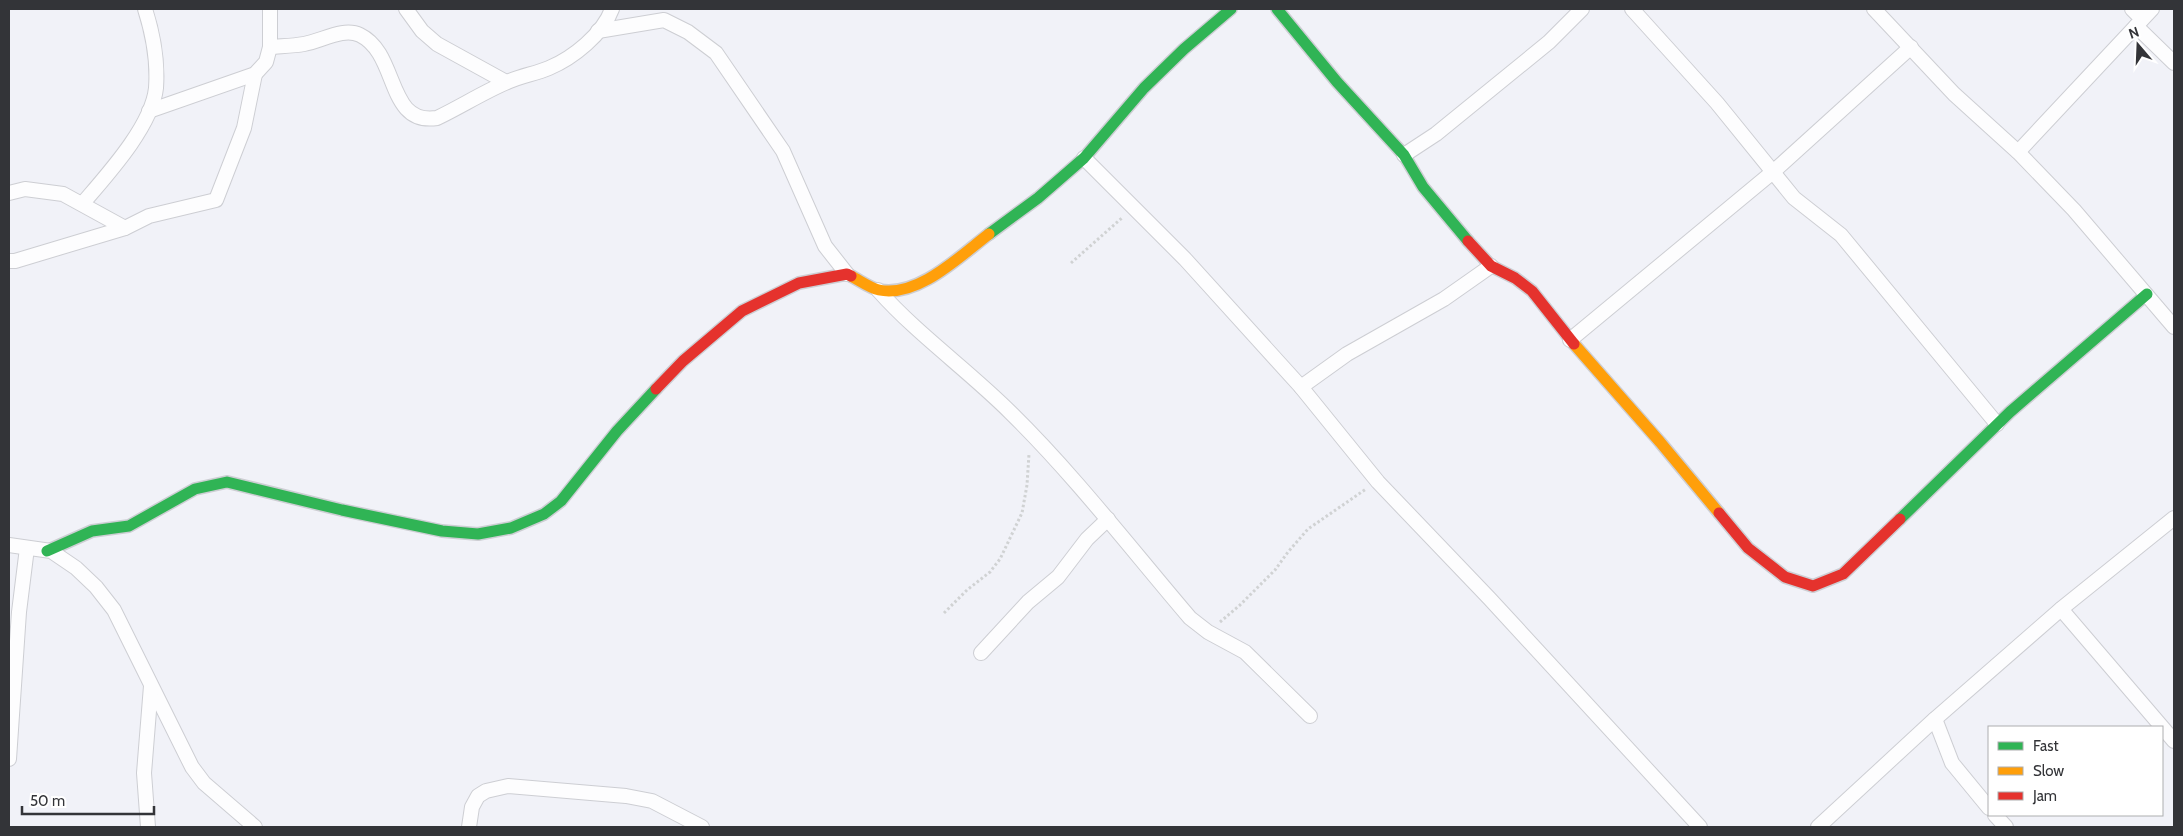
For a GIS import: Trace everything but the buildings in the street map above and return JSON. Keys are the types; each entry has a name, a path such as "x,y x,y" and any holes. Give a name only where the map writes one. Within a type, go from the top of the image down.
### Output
{"street":[{"path":"83,204 114,169 138,131 149,110 156,90 157,65 145,9"},
{"path":"149,110 255,74 266,62 270,47 270,9"},
{"path":"406,9 422,31 437,44 506,82"},
{"path":"270,47 304,44 346,33 359,35 373,44 403,106 412,116 424,120 437,118 506,82 550,67 572,56 598,31 609,18 612,9"},
{"path":"878,290 900,290 926,281 1023,209 1084,158 1144,88 1184,49 1231,9"},
{"path":"1277,9 1337,82 1404,155 1423,187 1461,234 1491,266 1515,278 1532,291 1570,340 1660,442 1748,548 1785,577 1813,586 1843,574 1997,424 2147,294"},
{"path":"1404,155 1436,134 1549,42 1582,9"},
{"path":"1632,9 1711,96 1774,171 1794,198 1841,235 1997,424"},
{"path":"1874,9 1954,94 2018,152 2074,210 2174,327"},
{"path":"2018,152 2141,16 2174,63"},
{"path":"598,31 664,20 688,32 716,53 783,151 825,246 847,274 878,290 911,326 979,383 1028,430 1108,519 1190,618 1208,632 1245,652 1310,716"},
{"path":"1570,340 1774,171 1911,47"},
{"path":"9,261 15,261 126,228 149,216 212,201 219,197 223,179 244,128 255,74"},
{"path":"1084,158 1185,259 1301,387 1378,482 1489,598 1700,827"},
{"path":"9,193 25,189 36,192 63,194 126,228"},
{"path":"1301,387 1347,354 1444,299 1491,266"},
{"path":"47,551 85,533 102,528 126,528 195,489 221,482 237,483 265,492 375,518 444,531 480,534 504,530 552,510 617,431 676,368 742,311 799,283 847,274"},
{"path":"1818,827 1936,719 2061,609 2174,518"},
{"path":"981,653 1028,602 1058,577 1087,539 1108,519"},
{"path":"9,545 52,551 76,568 96,587 114,610 196,772 204,783 255,827"},
{"path":"9,759 19,612 27,548"},
{"path":"2061,609 2162,726"},
{"path":"148,827 144,773 152,686"},
{"path":"1936,719 1952,764 1988,807"},
{"path":"2163,727 2174,740"},
{"path":"470,827 472,807 478,796 486,790 508,786 626,796 652,801 702,827"},
{"path":"1996,816 2006,827"}],"path":[{"path":"1071,263 1134,208"},
{"path":"944,613 967,590 990,572 1000,559 1022,513 1029,464 1028,430"},
{"path":"1208,632 1240,605 1276,570 1288,552 1308,529 1378,482"}],"traffic: fast":[{"path":"989,234 1038,198 1084,158 1144,88 1184,49 1231,9"},
{"path":"1277,9 1337,82 1404,155 1423,187 1468,241"},
{"path":"1900,519 2010,412 2147,294"},
{"path":"47,551 92,531 129,526 195,489 227,482 342,510 442,531 478,534 511,528 544,514 561,501 617,431 656,389"}],"traffic: slow":[{"path":"851,276 879,290 894,291 909,288 938,273 989,234"},
{"path":"1574,344 1719,513"}],"traffic: jam":[{"path":"1468,241 1491,266 1515,278 1532,291 1574,344"},
{"path":"656,389 683,361 742,311 799,283 847,274 851,276"},
{"path":"1719,513 1748,548 1785,577 1813,586 1843,574 1900,519"}]}
